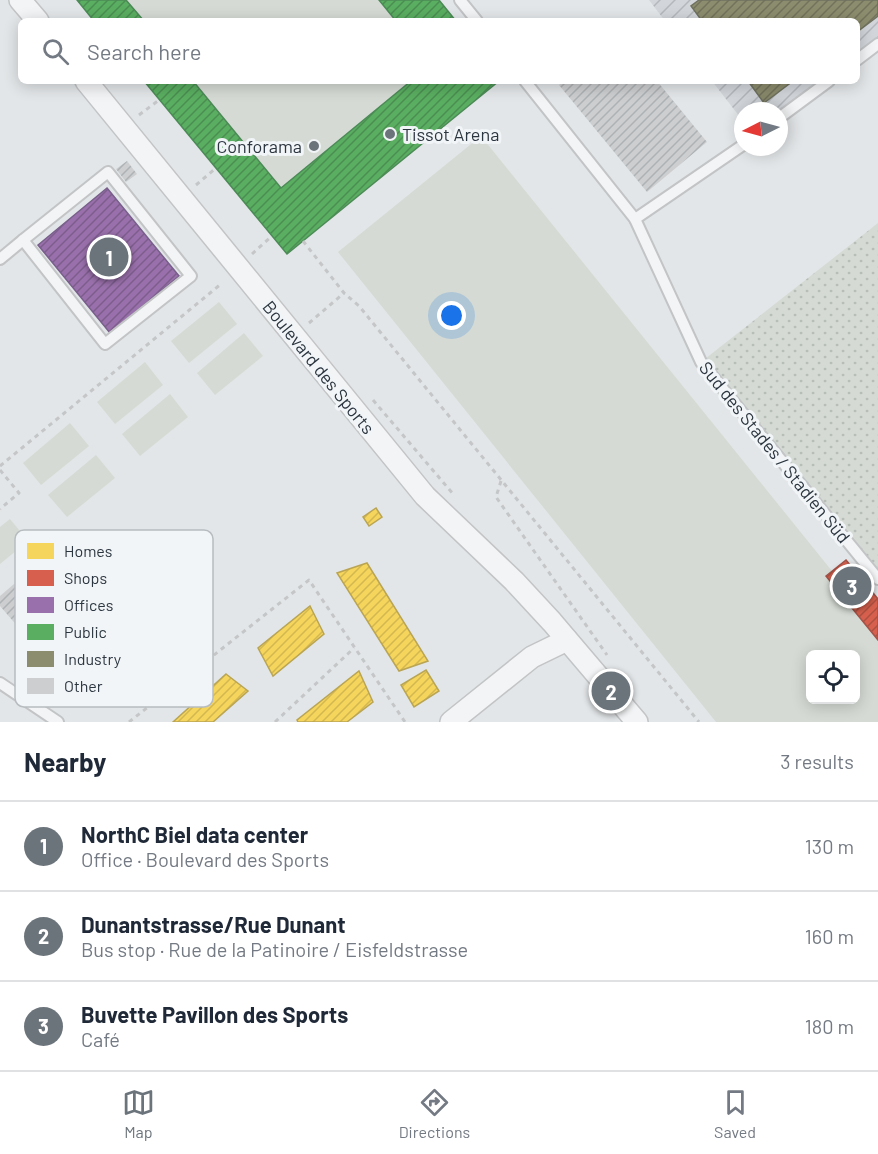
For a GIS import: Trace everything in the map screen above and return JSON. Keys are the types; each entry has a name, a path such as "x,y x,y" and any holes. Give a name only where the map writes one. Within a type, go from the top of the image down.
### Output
{"street":[{"path":"20,0 35,18"},
{"name":"Boulevard des Sports","path":"88,84 425,496 514,581 637,722"},
{"path":"451,722 532,657 567,640"}],"lane":[{"path":"460,0 475,18"},
{"path":"860,58 878,44"},
{"name":"Sud des Stades / Stadien Süd","path":"527,84 635,219 701,362 878,579"},
{"path":"788,111 825,84"},
{"path":"635,219 734,151"},
{"path":"0,259 23,240 108,172 190,276 105,344 23,240"},
{"path":"0,683 15,693"},
{"path":"36,707 58,722"}],"path":[{"path":"139,116 159,100"},
{"path":"196,185 216,168"},
{"path":"252,254 272,236"},
{"path":"303,241 344,293 359,306 699,722"},
{"path":"0,508 19,493 0,468 221,284"},
{"path":"309,323 344,293"},
{"path":"368,393 457,498"},
{"path":"501,481 496,497 607,655"},
{"path":"213,656 309,580 405,722"},
{"path":"275,722 354,648"},
{"path":"129,722 148,707"}],"shaded area":[{"path":"126,0 379,0 394,18 141,18"},
{"path":"649,0 878,0 878,44 860,58 860,18 663,18"},
{"path":"195,84 407,84 281,188"},
{"path":"714,84 825,84 788,111 788,102 734,102 734,109"},
{"path":"481,136 878,628 878,722 716,722 338,252"},
{"path":"878,223 878,579 701,362"},
{"path":"219,302 237,324 189,363 171,341"},
{"path":"244,333 263,356 215,395 197,373"},
{"path":"145,362 163,385 115,424 97,402"},
{"path":"170,394 188,417 140,456 122,434"},
{"path":"70,423 89,446 41,485 23,463"},
{"path":"96,455 115,478 67,517 48,495"},
{"path":"10,519 19,530 15,530 15,552 0,564 0,527"}],"building: Homes":[{"path":"376,508 382,517 369,526 363,517"},
{"path":"367,563 428,661 399,671 337,573"},
{"path":"310,606 324,634 273,676 258,648"},
{"path":"426,670 439,691 414,707 401,685"},
{"path":"359,671 373,702 347,722 298,722 297,720"},
{"path":"226,674 248,691 213,722 173,722 190,707 213,707 213,686"}],"building: Shops":[{"path":"846,560 878,599 878,640 826,576"}],"building: Offices":[{"path":"107,188 179,276 110,333 38,245"}],"building: Public":[{"path":"77,0 126,0 141,18 92,18"},
{"path":"379,0 439,0 454,18 394,18"},
{"name":"Tissot Arena","path":"146,84 195,84 281,188 407,84 495,84 287,254"}],"building: Industry":[{"path":"699,0 878,0 878,16 860,30 860,18 700,18 691,6"},
{"path":"750,84 789,84 763,102"}],"building: Other":[{"path":"659,84 707,142 647,192 559,85"},
{"path":"127,161 137,174 126,182 116,169"},
{"path":"15,583 15,623 0,606 0,596"}],"place":[{"name":"Tissot Arena","path":"390,134"},
{"name":"Conforama","path":"314,146"},
{"name":"NorthC Biel data center","path":"109,257"},
{"name":"Buvette Pavillon des Sports","path":"852,586"},
{"name":"Dunantstrasse/Rue Dunant","path":"611,691"}]}
